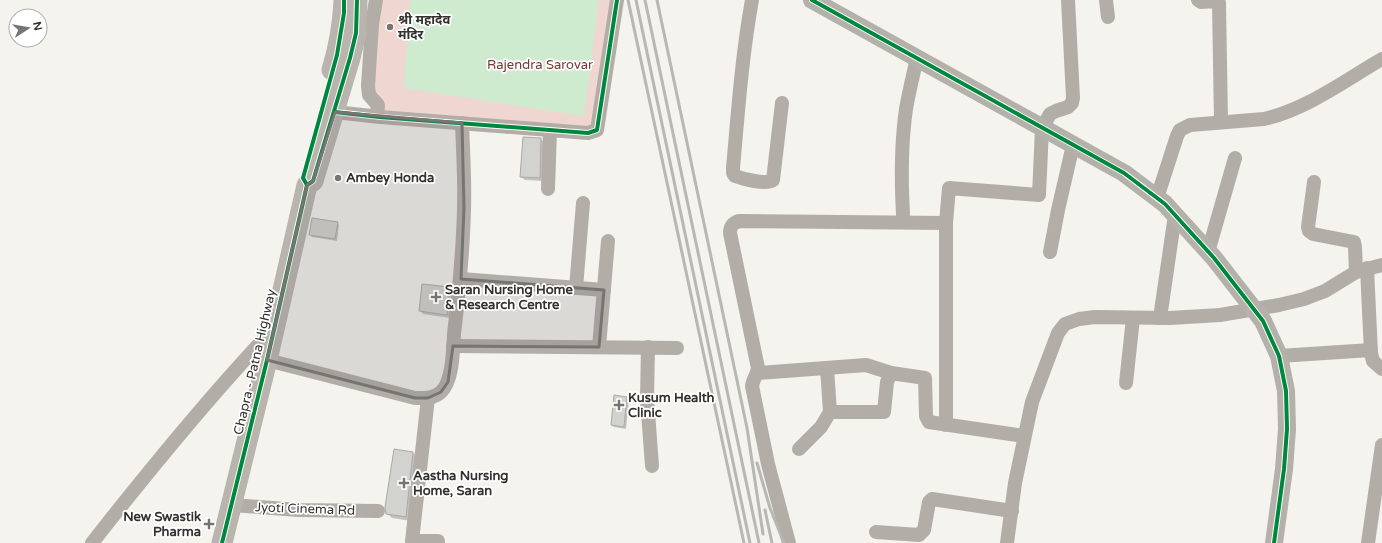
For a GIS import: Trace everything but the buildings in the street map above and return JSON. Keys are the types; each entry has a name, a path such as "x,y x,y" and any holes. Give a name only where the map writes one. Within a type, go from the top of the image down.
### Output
{"highway":[{"name":"Chapra - Patna Highway","path":"307,185 303,178 337,55 344,13 344,0"},
{"name":"Chapra - Patna Highway","path":"222,543 267,360 273,328 307,185 313,181 335,112 356,32 357,0"}],"main road":[{"path":"812,0 1124,173 1166,204 1208,252 1263,321 1279,356 1286,391 1287,429 1284,468 1274,543"}],"street":[{"path":"376,0 372,24 368,86 371,99 378,105 376,116"},
{"path":"335,112 588,133 597,130 617,0"},
{"path":"752,0 739,96 733,168 733,173 735,176 764,183 771,182 773,180 782,103"},
{"path":"946,425 946,223 949,188 1039,195 1042,128 1050,114 1068,107 1072,103 1068,0"},
{"path":"1106,0 1108,17"},
{"path":"1198,0 1201,2 1216,1 1219,4 1221,122"},
{"path":"903,214 901,168 903,141 906,109 917,58"},
{"path":"1157,198 1176,136 1180,130 1190,125 1264,119 1283,114 1319,97 1373,64"},
{"path":"267,360 415,398 434,397 441,392 448,382 461,279 464,208 462,123"},
{"path":"548,189 550,130"},
{"path":"1050,252 1073,145"},
{"path":"1208,252 1235,158"},
{"path":"1314,182 1308,227 1309,231 1313,234 1354,242 1362,270 1373,361 1382,368"},
{"path":"576,288 583,203"},
{"path":"1160,318 1175,215"},
{"path":"789,543 768,464 753,390 753,380 758,373 758,368 730,227 739,221 946,223"},
{"path":"599,347 608,241"},
{"path":"1008,543 1015,483 1024,436 1035,395 1058,333 1065,324 1079,319 1095,317 1160,318 1220,315 1254,310 1304,299 1325,291 1362,270 1382,265"},
{"path":"461,279 604,290"},
{"path":"1126,383 1133,318"},
{"path":"92,543 205,403 273,328"},
{"path":"453,346 677,348"},
{"path":"648,347 648,412 652,466"},
{"path":"1279,356 1371,350"},
{"path":"758,373 866,365 891,373 925,378 928,421 930,423 1024,436"},
{"path":"799,449 821,428 830,412 827,368"},
{"path":"830,412 884,412 887,382 891,373"},
{"path":"428,398 412,541 438,541 438,543"},
{"path":"1368,543 1382,445"},
{"path":"876,532 917,536 920,535 924,530 929,502 932,499 1012,511"},
{"name":"Jyoti Cinema Rd","path":"232,505 299,510 378,511"}],"highlighted area":[{"path":"335,112 462,123 464,208 461,279 604,290 599,347 453,346 448,382 441,392 428,398 415,398 267,360 307,185 313,181"}],"green space":[{"name":"Rajendra Sarovar","path":"379,0 615,0 597,134 369,115"}],"shaded area":[{"name":"Rajendra Sarovar","path":"410,0 599,0 584,116 404,88"}],"railway":[{"path":"628,0 744,543"},
{"path":"636,0 750,543"},
{"path":"645,0 759,543"},
{"path":"657,0 747,428 763,534"},
{"path":"757,463 770,508 784,543"},
{"path":"765,510 772,543"}],"cycle path":[{"path":"307,185 303,178 337,55 344,13 344,0"},
{"path":"222,543 267,360 307,185 313,181 350,58 356,33 357,0"},
{"path":"335,112 380,117 588,133 597,130 617,0"},
{"path":"812,0 1124,173 1165,204 1214,258 1263,321 1279,356 1286,391 1287,429 1284,469 1274,543"}],"place":[{"name":"श्री महादेव मंदिर","path":"390,27"},
{"name":"Ambey Honda","path":"338,178"},
{"name":"Saran Nursing Home & Research Centre","path":"436,297"},
{"name":"Kusum Health Clinic","path":"619,405"},
{"name":"Aastha Nursing Home, Saran","path":"404,483"},
{"name":"New Swastik Pharma","path":"209,524"}]}
